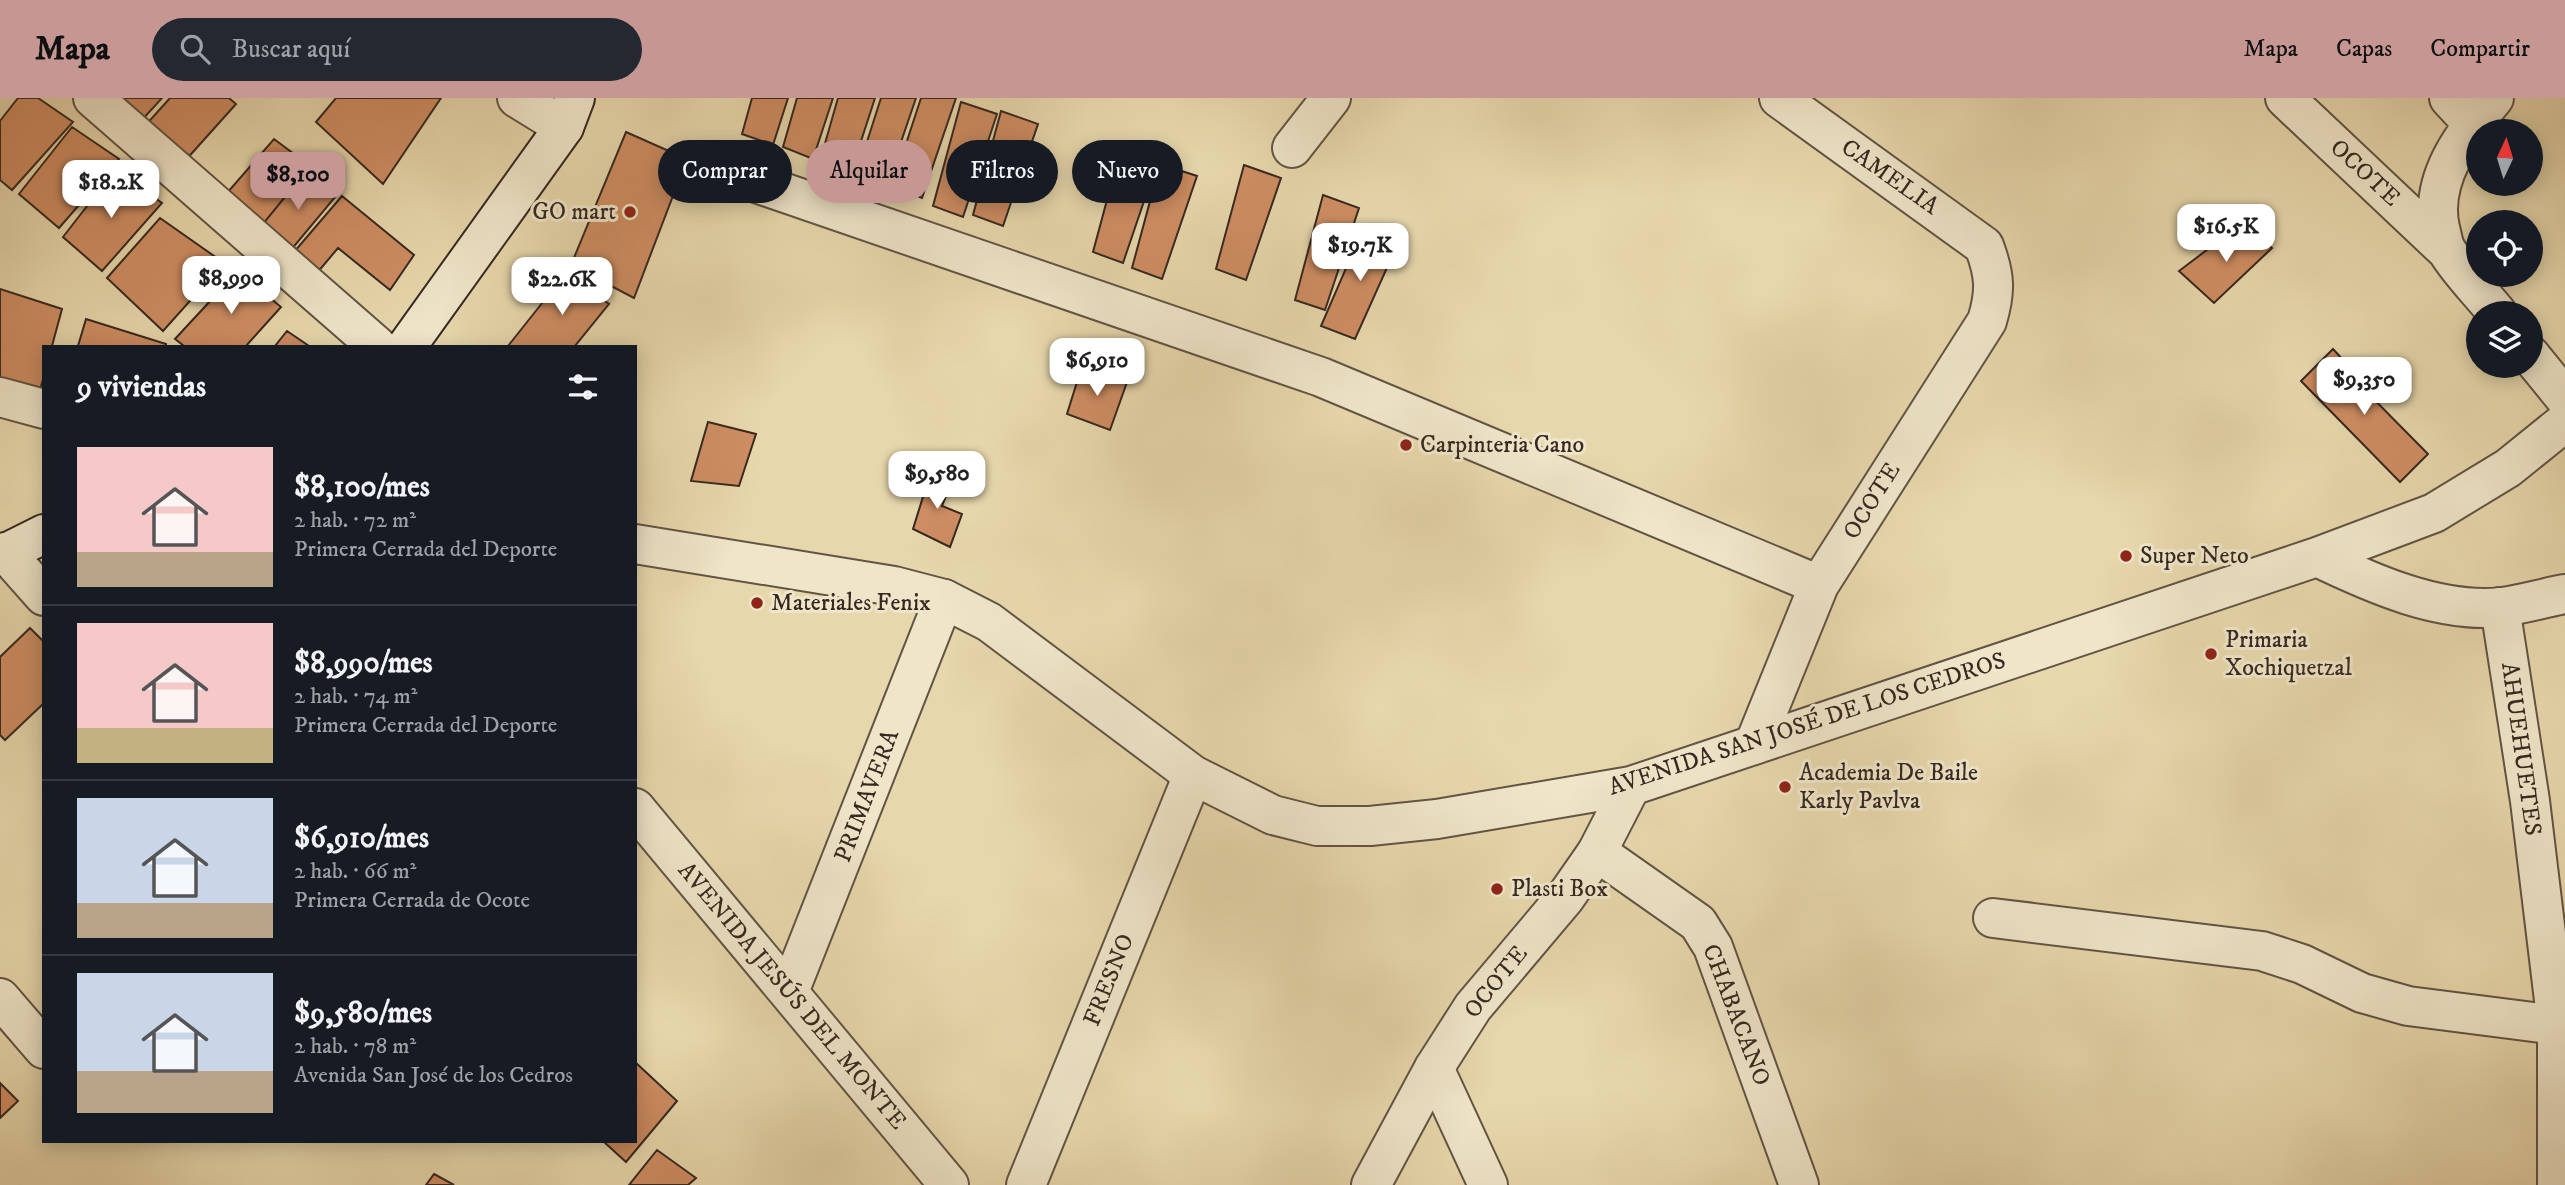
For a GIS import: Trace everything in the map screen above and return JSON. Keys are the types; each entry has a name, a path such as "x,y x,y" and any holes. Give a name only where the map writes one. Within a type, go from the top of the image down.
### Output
{"street":[{"path":"93,98 376,345"},
{"path":"409,345 570,112 517,98"},
{"path":"1292,148 1331,98"},
{"name":"CAMELIA","path":"1779,98 1969,233 1984,246 1991,264"},
{"name":"OCOTE","path":"2285,98 2445,249 2487,301"},
{"path":"2445,249 2437,197 2472,107"},
{"path":"792,195 1321,377 1819,585"},
{"name":"OCOTE","path":"1754,745 1819,585 1987,321 1994,300 1991,264"},
{"path":"2543,371 2565,398"},
{"path":"0,397 42,408"},
{"name":"AVENIDA SAN JOSÉ DE LOS CEDROS","path":"637,544 894,586 944,599 989,622 1193,775 1273,814 1317,826 1370,826 1437,819 1630,786 2317,557 2434,513 2508,468 2565,422"},
{"path":"42,535 3,554 42,594"},
{"path":"2317,557 2376,585 2450,605 2500,607 2565,594"},
{"name":"PRIMAVERA","path":"789,992 944,599"},
{"name":"AHUEHUETES","path":"2500,607 2530,801 2557,1025 2557,1185"},
{"name":"FRESNO","path":"1026,1185 1193,775"},
{"name":"OCOTE","path":"1371,1185 1434,1068 1473,1007 1565,898 1597,852 1630,786"},
{"name":"AVENIDA JESÚS DEL MONTE","path":"637,810 948,1185"},
{"name":"CHABACANO","path":"1597,852 1698,923 1713,947 1799,1185"},
{"path":"1993,918 2262,951 2302,964 2362,993 2408,1006 2557,1025"},
{"path":"0,998 42,1047"},
{"path":"1434,1068 1488,1185"}],"building":[{"path":"18,98 38,98 73,122 12,190 0,180 0,121"},
{"path":"115,98 162,98 141,121"},
{"path":"170,98 229,98 236,104 184,162 144,127"},
{"path":"336,98 441,98 383,184 316,122"},
{"path":"752,98 788,98 775,140 759,140 742,134"},
{"path":"797,98 833,98 819,140 806,140 806,156 792,151 792,140 785,140"},
{"path":"838,98 875,98 861,140 826,140"},
{"path":"881,98 916,98 902,140 868,140"},
{"path":"921,98 956,98 932,169 932,140 907,140"},
{"path":"961,102 997,114 988,140 951,140"},
{"path":"1001,111 1038,124 1033,140 993,140"},
{"path":"72,127 119,159 59,228 19,194"},
{"name":"GO mart","path":"626,132 658,146 658,203 670,203 634,298 571,265"},
{"path":"274,139 310,166 254,235 220,201"},
{"path":"946,158 946,203 968,203 963,217 933,206"},
{"path":"1244,165 1281,178 1246,280 1216,269"},
{"path":"310,166 341,190 286,256 254,235"},
{"path":"115,170 162,203 102,271 63,237"},
{"path":"1183,171 1197,176 1162,279 1132,268 1150,203 1183,203"},
{"path":"1323,195 1359,208 1325,310 1295,300"},
{"path":"342,196 414,255 390,290 338,248 317,273 294,252"},
{"path":"976,203 1011,203 1003,226 973,215"},
{"path":"1106,203 1143,203 1123,263 1093,252"},
{"path":"160,218 224,263 163,331 107,278"},
{"path":"2246,226 2272,248 2214,303 2179,271 2216,243 2222,252 2230,247 2226,238"},
{"path":"1363,229 1399,241 1355,339 1321,326"},
{"path":"238,271 281,307 247,345 183,345 175,339"},
{"path":"566,273 609,304 576,345 509,345"},
{"path":"0,289 62,309 52,345 42,345 42,383 39,393 0,379"},
{"path":"86,319 166,344 166,345 78,345"},
{"path":"287,331 308,345 276,345"},
{"path":"2333,349 2345,362 2341,366 2428,454 2400,482 2301,381"},
{"path":"1082,366 1127,382 1110,430 1067,414"},
{"path":"708,422 756,434 739,486 691,481"},
{"path":"931,471 954,476 942,506 962,514 950,547 913,529"},
{"path":"30,628 42,640 42,705 5,740 0,735 0,657"},
{"path":"637,1064 677,1101 626,1162 605,1143 637,1143"},
{"path":"0,1083 18,1101 0,1118"},
{"path":"657,1150 696,1178 688,1185 629,1185"},
{"path":"434,1174 454,1185 426,1185"}],"place":[{"name":"GO mart","path":"630,212"},
{"name":"Carpinteria Cano","path":"1406,445"},
{"name":"Super Neto","path":"2126,556"},
{"name":"Materiales Fenix","path":"757,603"},
{"name":"Primaria Xochiquetzal","path":"2211,654"},
{"name":"Academia De Baile Karly Pavlva","path":"1785,787"},
{"name":"Plasti Box","path":"1497,889"}]}
